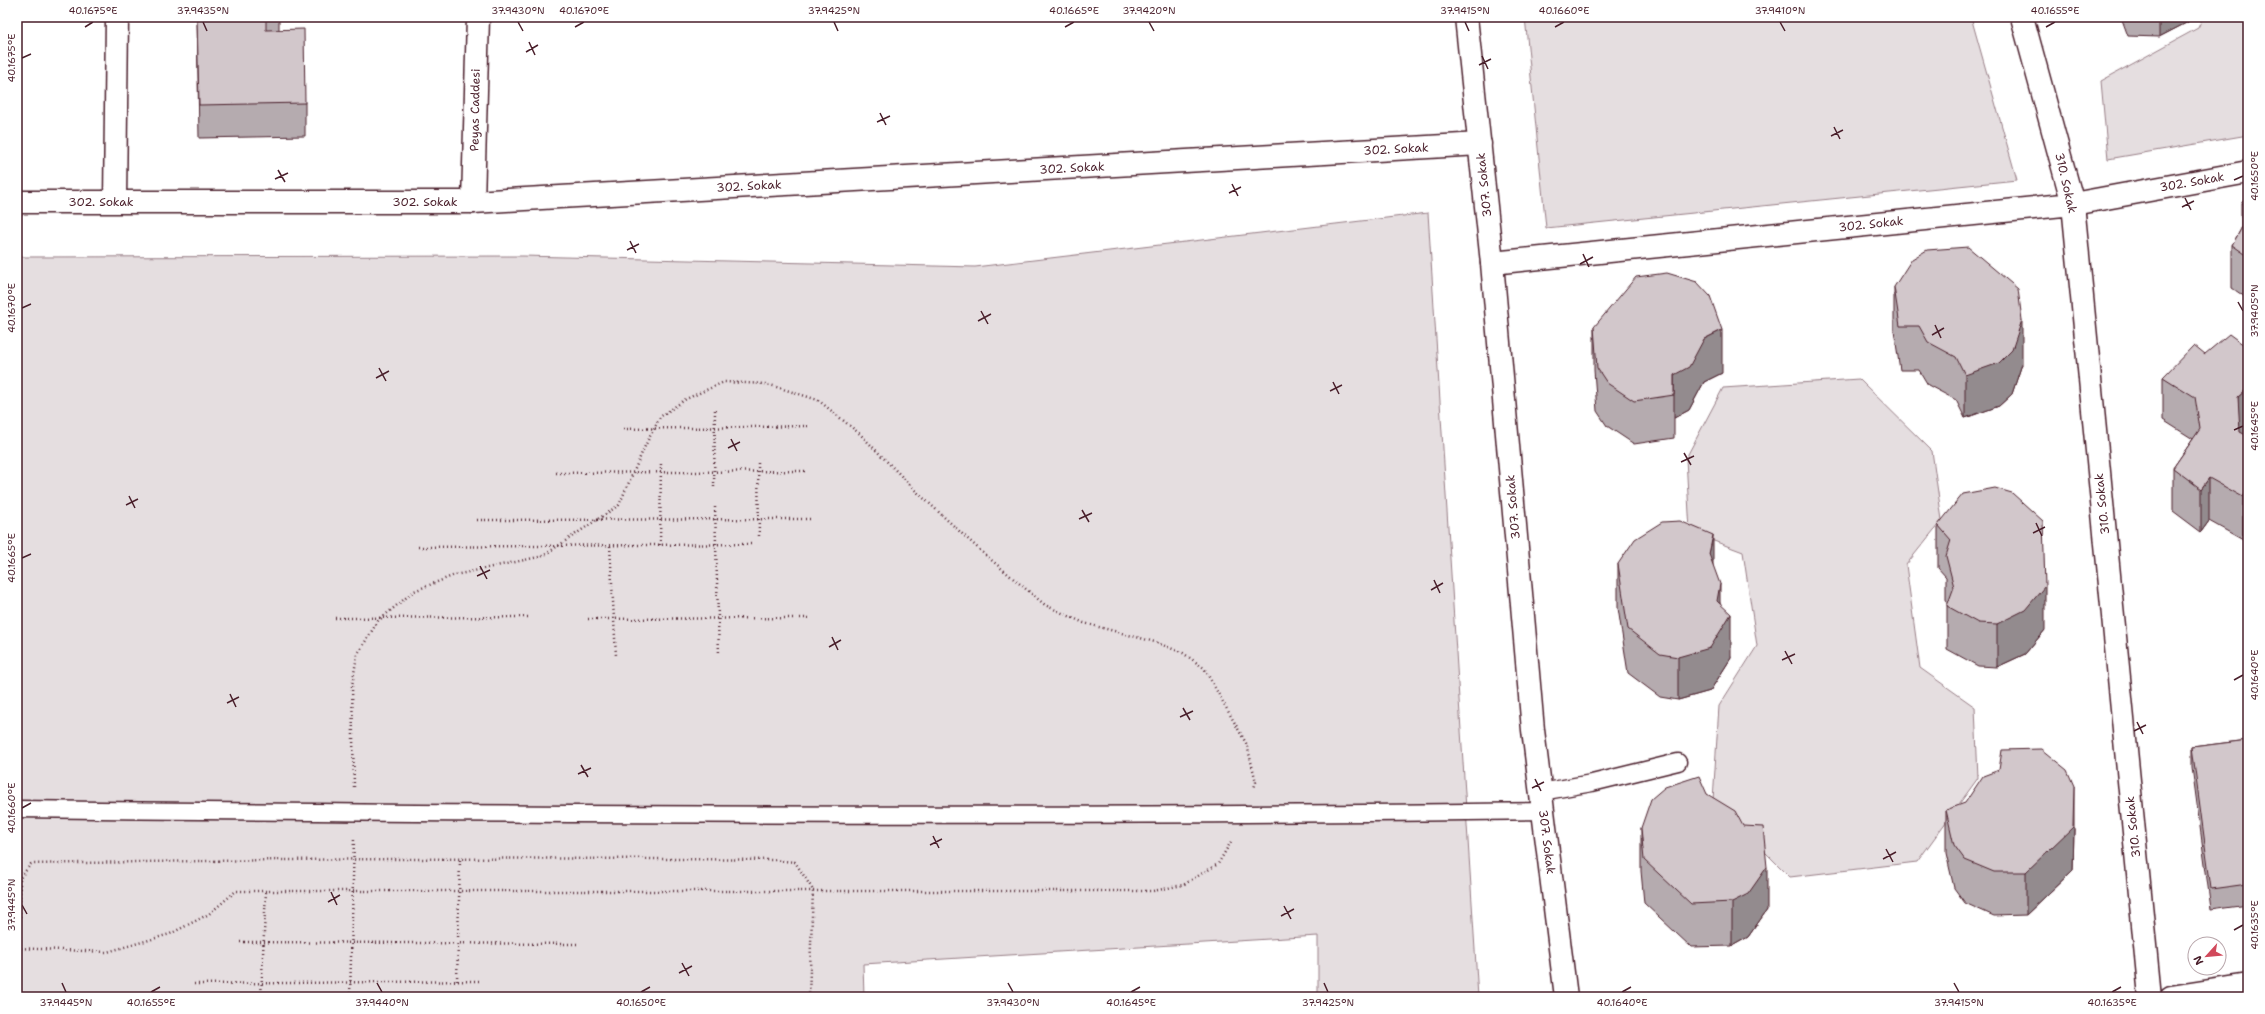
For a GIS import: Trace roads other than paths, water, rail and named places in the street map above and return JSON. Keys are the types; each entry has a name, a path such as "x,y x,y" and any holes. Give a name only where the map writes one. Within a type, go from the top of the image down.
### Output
{"street":[{"path":"115,202 117,17"},
{"name":"Peyas Caddesi","path":"473,202 478,17"},
{"name":"307. Sokak","path":"1466,17 1492,263 1533,730 1566,997"},
{"name":"310. Sokak","path":"2022,17 2073,204 2150,997"},
{"name":"302. Sokak","path":"17,202 473,202 1480,144"},
{"name":"302. Sokak","path":"1492,263 2073,204 2248,172"},
{"path":"2171,997 2248,985"}],"lane":[{"path":"17,809 354,813 1247,815 1542,802 1592,782 1678,762"}]}
